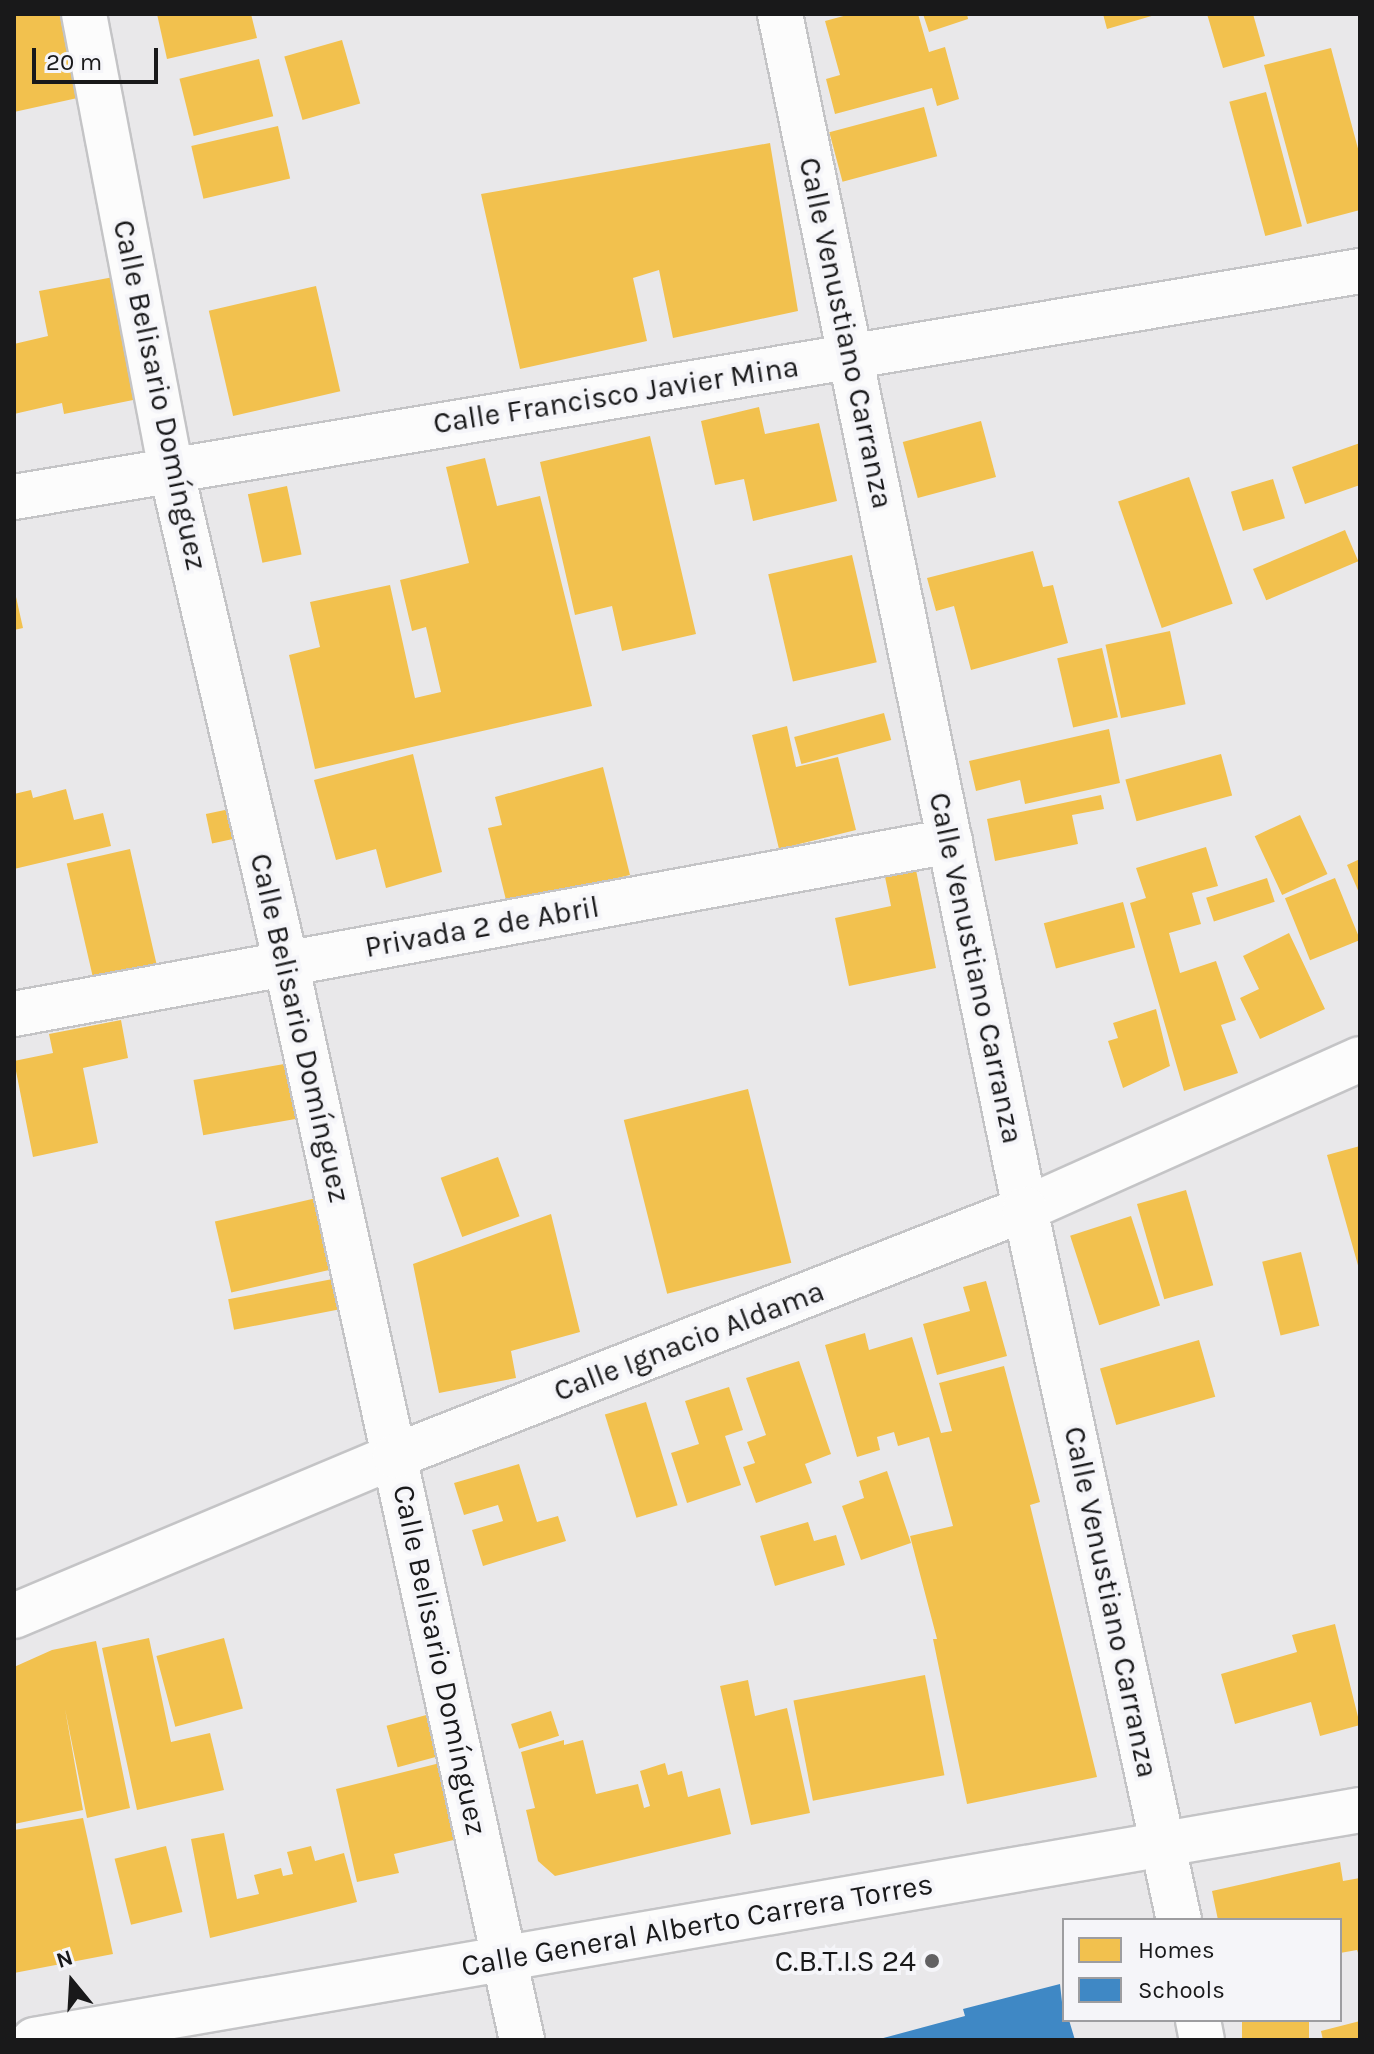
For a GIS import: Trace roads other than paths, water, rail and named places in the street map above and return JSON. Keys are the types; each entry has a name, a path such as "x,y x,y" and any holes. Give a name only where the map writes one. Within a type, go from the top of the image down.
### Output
{"street":[{"name":"Calle Belisario Domínguez","path":"84,14 171,469 286,963 522,2040"},
{"name":"Calle Venustiano Carranza","path":"780,14 1025,1209 1179,1918"},
{"name":"Calle Francisco Javier Mina","path":"14,497 1360,271"},
{"name":"Privada 2 de Abril","path":"14,1014 950,841"},
{"name":"Calle Ignacio Aldama","path":"14,1616 395,1456 1025,1209 1360,1059"},
{"name":"Calle General Alberto Carrera Torres","path":"34,2040 1360,1810"}],"place":[{"name":"C.B.T.I.S 24","path":"932,1961"}]}
